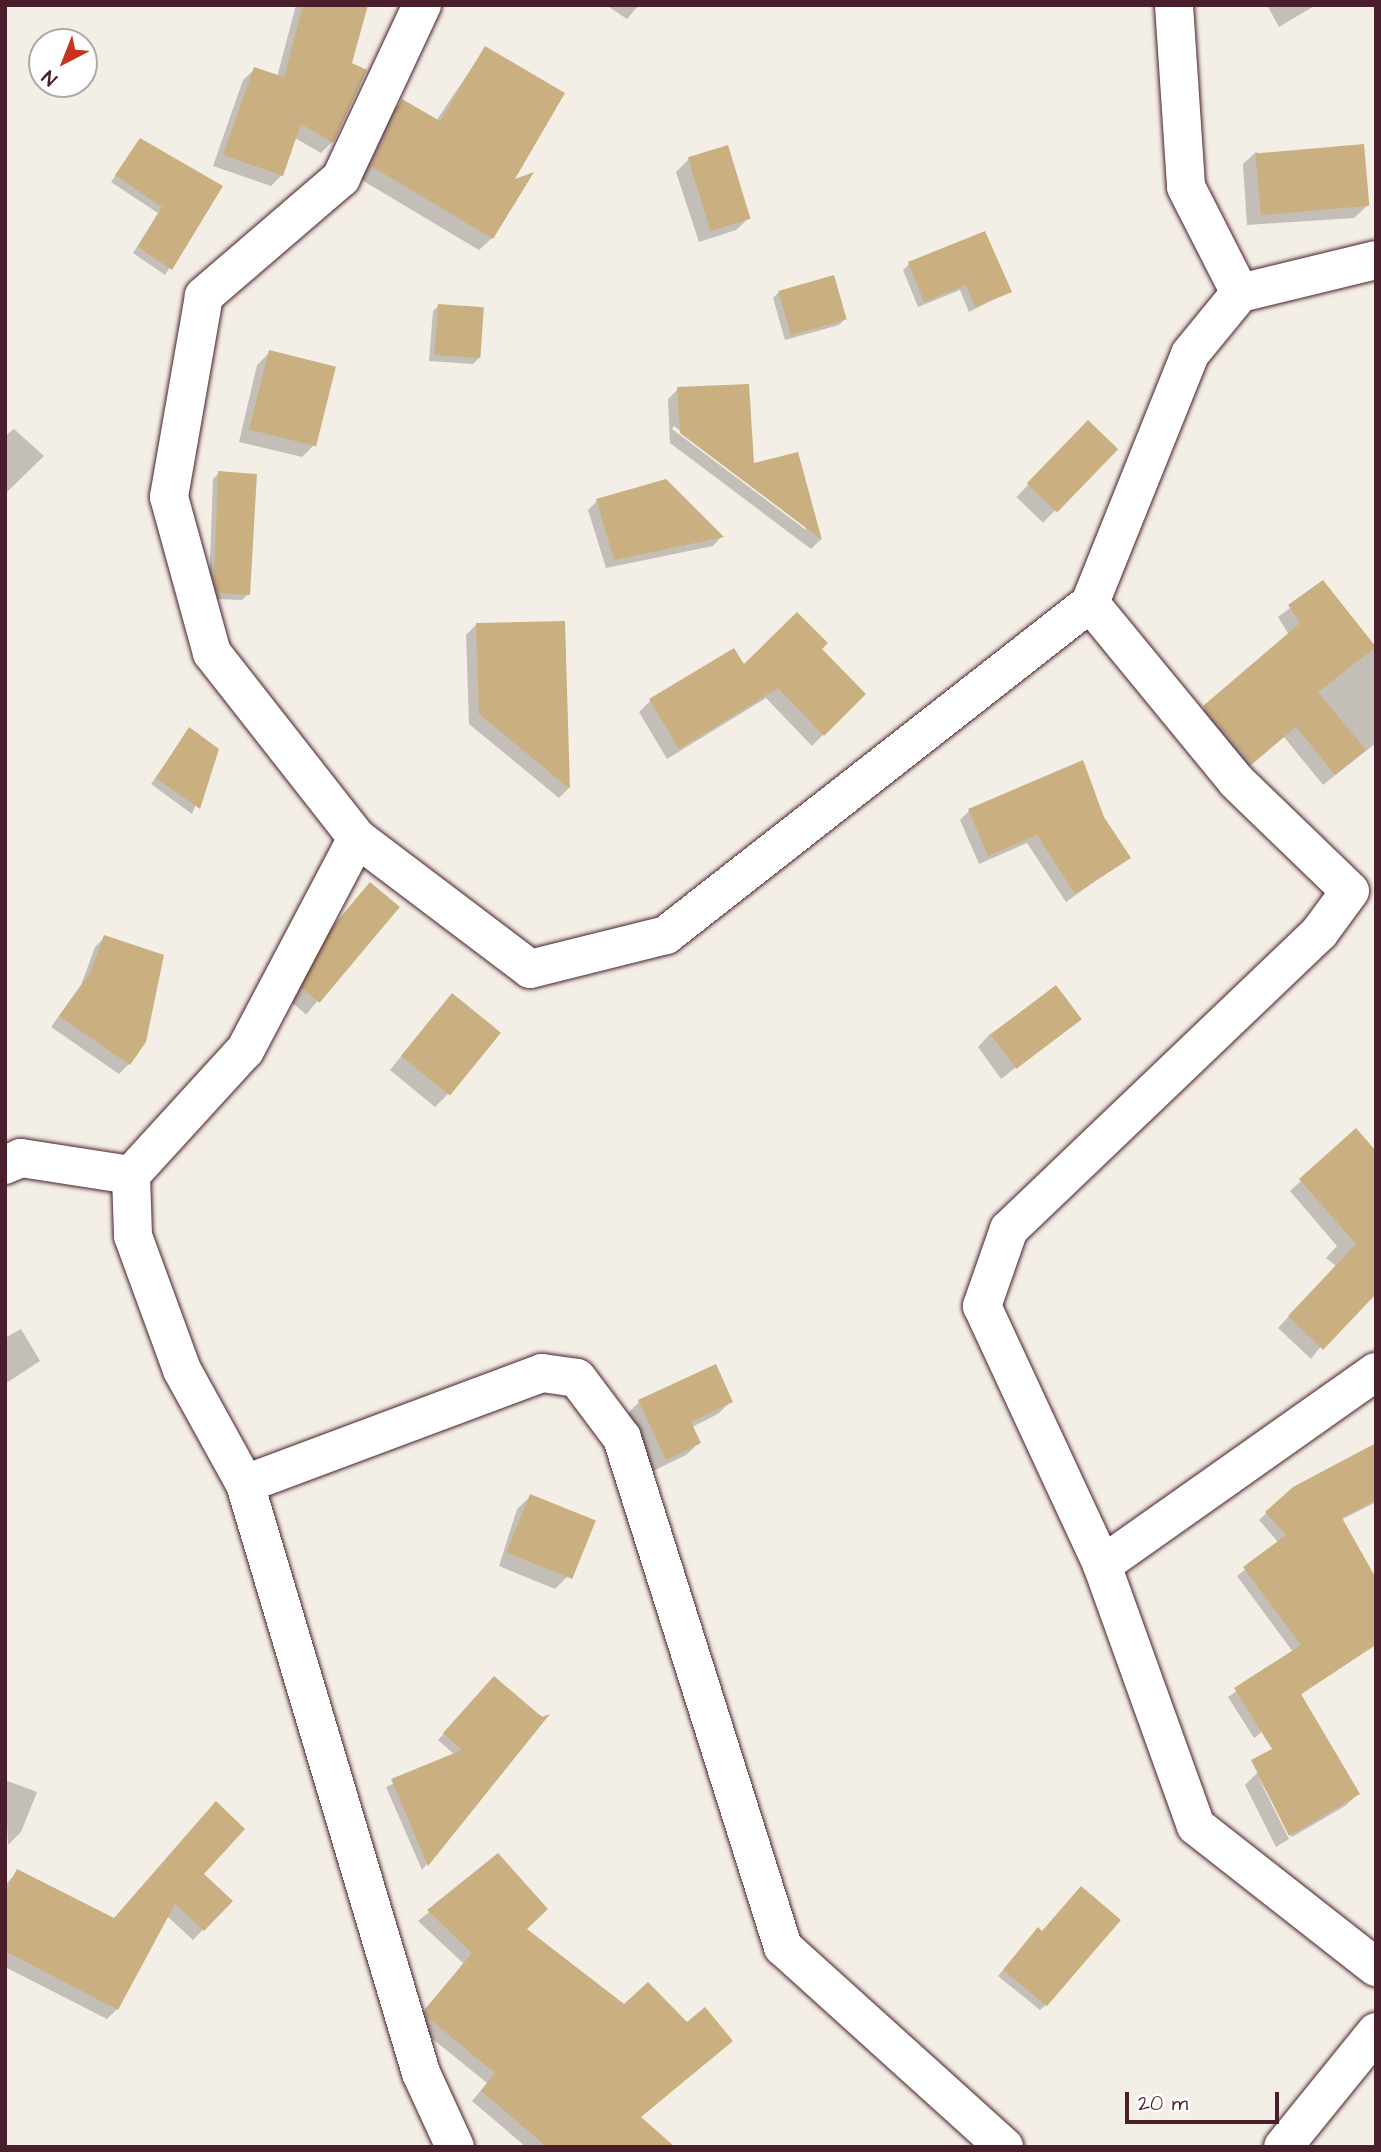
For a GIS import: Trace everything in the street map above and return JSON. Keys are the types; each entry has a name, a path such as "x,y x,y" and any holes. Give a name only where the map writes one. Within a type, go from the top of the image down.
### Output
{"street":[{"path":"422,5 341,178 204,296 169,497 212,653 357,838 530,969 666,935 1090,603 1190,354 1240,293 1376,260"},
{"path":"1174,5 1186,187 1240,293"},
{"path":"1090,603 1236,780 1350,891 1319,933 1009,1229 982,1306 1102,1565 1196,1826 1376,1966"},
{"path":"357,838 245,1050 131,1175 132,1237 182,1370 245,1484 421,2073 455,2147"},
{"path":"5,1165 21,1158 131,1175"},
{"path":"1102,1565 1376,1372"},
{"path":"245,1484 542,1373 577,1378 622,1438 783,1947 1004,2147"},
{"path":"1283,2147 1376,2032"}],"building":[{"path":"303,5 368,5 352,63 367,70 333,143 301,124 283,176 223,155 254,67 284,77"},
{"path":"485,46 565,93 515,179 534,172 493,239 371,166 402,99 440,121"},
{"path":"140,138 223,186 172,270 138,247 162,207 115,175"},
{"path":"1364,144 1369,206 1261,215 1255,153"},
{"path":"728,145 751,219 710,231 688,157"},
{"path":"985,231 1012,292 975,307 966,285 924,302 908,262"},
{"path":"834,275 847,319 791,335 778,291"},
{"path":"438,304 484,307 480,358 434,355"},
{"path":"269,350 336,367 316,446 249,430"},
{"path":"749,384 754,463 798,452 822,540 680,433 677,387"},
{"path":"1088,420 1118,449 1057,512 1027,483"},
{"path":"218,471 257,474 250,595 218,593 214,580"},
{"path":"666,479 724,537 614,560 596,499"},
{"path":"1323,580 1376,647 1318,692 1366,750 1335,775 1296,727 1252,764 1203,706 1300,623 1288,605"},
{"path":"797,612 828,643 822,649 866,694 824,736 778,688 679,749 649,699 734,648 744,664"},
{"path":"565,621 570,789 479,714 476,623"},
{"path":"189,727 219,749 200,809 156,778"},
{"path":"1083,760 1104,817 1131,858 1075,894 1037,835 988,856 968,809"},
{"path":"370,882 400,907 320,1003 290,978"},
{"path":"104,935 164,955 146,1042 130,1065 59,1016 90,973"},
{"path":"1056,985 1082,1019 1016,1069 991,1034"},
{"path":"452,993 501,1033 450,1096 401,1056"},
{"path":"1356,1128 1376,1151 1376,1294 1323,1350 1288,1316 1356,1244 1299,1179"},
{"path":"716,1364 733,1402 691,1422 701,1443 666,1460 638,1400"},
{"path":"1376,1443 1376,1500 1342,1518 1376,1578 1376,1644 1301,1694 1360,1794 1289,1836 1251,1760 1272,1749 1234,1688 1301,1645 1243,1567 1286,1535 1265,1512 1293,1487"},
{"path":"530,1494 596,1521 572,1579 506,1552"},
{"path":"494,1676 542,1717 550,1714 428,1866 391,1779 462,1750 443,1733"},
{"path":"216,1801 245,1829 204,1874 233,1901 204,1931 175,1904 118,2010 5,1951 5,1892 17,1869 114,1918"},
{"path":"498,1853 548,1909 527,1929 624,2004 648,1982 687,2022 705,2007 733,2041 641,2117 675,2147 547,2147 481,2091 495,2073 427,2017 425,2009 472,1953 427,1910"},
{"path":"1081,1886 1121,1920 1047,2006 1003,1970 1038,1927 1042,1931"}]}
